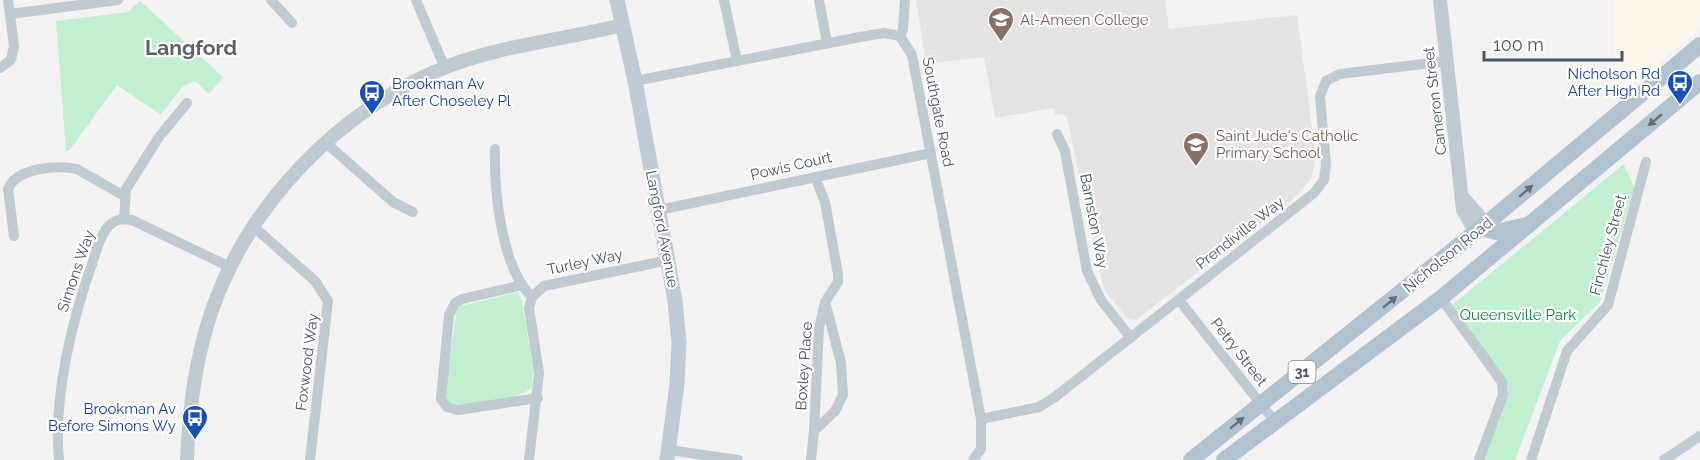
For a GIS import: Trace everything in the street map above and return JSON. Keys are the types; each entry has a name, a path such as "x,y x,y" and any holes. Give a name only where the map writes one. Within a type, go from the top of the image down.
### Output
{"main road":[{"name":"Langford Avenue","path":"617,0 669,260 679,342 668,455"},
{"name":"Nicholson Road","path":"1191,460 1480,228 1700,45"},
{"name":"Nicholson Road","path":"1224,460 1441,298 1534,223 1700,82"},
{"path":"1480,228 1496,232 1534,223"},
{"path":"1480,228 1486,242 1481,266"}],"street":[{"path":"0,68 11,60 14,46 8,0"},
{"path":"10,14 118,0"},
{"path":"271,0 292,23"},
{"path":"417,0 445,68"},
{"path":"724,0 737,61"},
{"path":"819,0 827,44"},
{"path":"635,81 884,33 900,36 905,19 905,0"},
{"name":"Cameron Street","path":"1440,0 1463,198 1480,217 1480,228"},
{"path":"187,460 190,407 201,349 211,313 230,267 254,227 285,186 326,143 380,102 445,68 519,46 622,25"},
{"name":"Southgate Road","path":"900,36 912,55 981,419 981,449 972,460"},
{"name":"Prendiville Way","path":"981,419 1039,407 1055,397 1314,193 1324,180 1326,165 1320,96 1326,81 1340,74 1448,61"},
{"path":"187,103 139,165 124,196 124,219 132,220 230,267"},
{"name":"Barnston Way","path":"1057,134 1065,151 1087,271 1101,300 1131,338"},
{"path":"326,143 393,202 412,212"},
{"path":"495,149 494,185 515,273 532,297 529,308 539,373 529,460"},
{"name":"Powis Court","path":"659,210 931,153"},
{"name":"Finchley Street","path":"1531,460 1567,351 1608,305 1646,162"},
{"path":"14,236 8,189 11,183 21,176 50,167 69,167 77,169 124,196"},
{"name":"Boxley Place","path":"811,460 819,328 825,302 838,282 825,201 815,177"},
{"name":"Simons Way","path":"59,460 61,401 75,316 105,232 110,224 124,219"},
{"name":"Foxwood Way","path":"254,227 315,281 328,301 310,460"},
{"name":"Turley Way","path":"532,297 544,286 669,260"},
{"path":"522,285 462,299 455,303 449,315 441,399 447,407 458,410 537,398"},
{"path":"1441,298 1502,382 1503,395 1479,460"},
{"name":"Petry Street","path":"1179,300 1275,422"},
{"name":"Boxley Place","path":"814,431 835,411 843,395 841,363 825,302"},
{"path":"1664,460 1700,436"},
{"path":"668,455 738,460"}],"shaded area":[{"name":"Saint Jude's Catholic Primary School","path":"916,0 1165,0 1169,29 1297,15 1316,157 1311,179 1293,199 1136,320 1128,319 1104,290 1067,118 1062,114 1055,115 1054,108 995,118 984,57 934,63 925,56"},
{"path":"1614,0 1700,0 1700,29 1615,99"}],"green space":[{"path":"140,1 223,77 209,94 195,81 182,87 161,115 117,85 69,151 66,151 56,21 128,12"},
{"name":"Queensville Park","path":"1624,164 1634,188 1600,302 1560,341 1515,460 1483,460 1509,390 1452,305"},
{"path":"518,292 522,301 533,369 532,387 505,399 480,403 448,404 445,394 457,307"}],"place":[{"name":"Al-Ameen College","path":"1001,43"},
{"name":"Nicholson Rd After High Rd","path":"1680,106"},
{"name":"Brookman Av After Choseley Pl","path":"372,116"},
{"name":"Saint Jude's Catholic Primary School","path":"1196,168"},
{"name":"Brookman Av Before Simons Wy","path":"195,441"}],"district":[{"name":"Langford","path":"191,48"}]}
